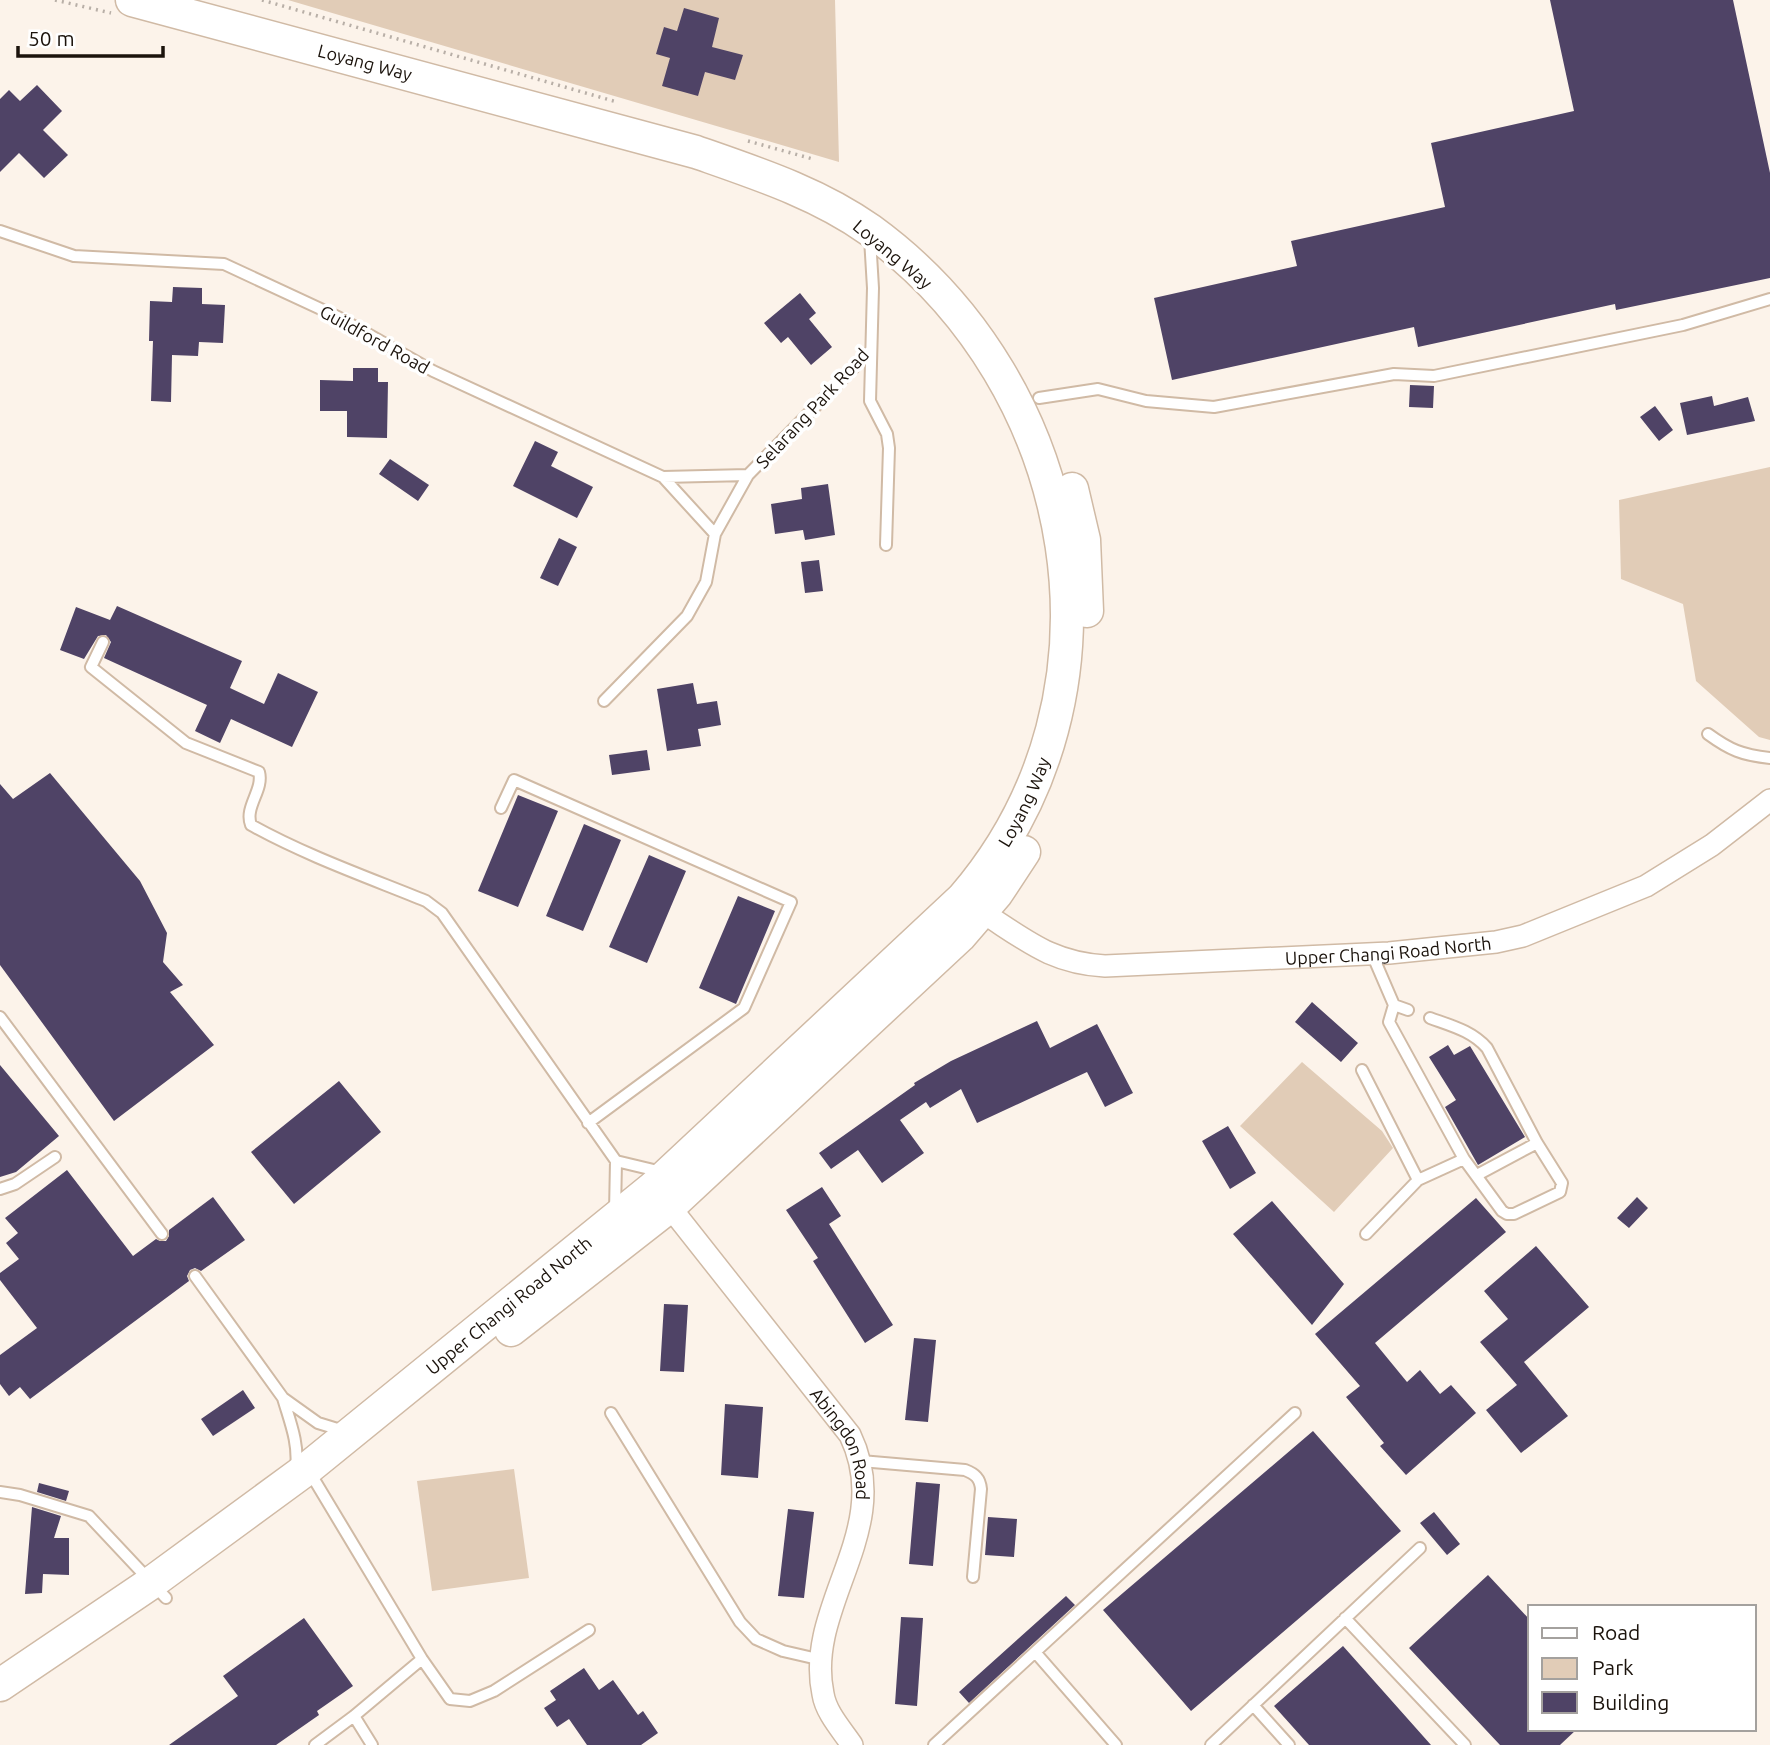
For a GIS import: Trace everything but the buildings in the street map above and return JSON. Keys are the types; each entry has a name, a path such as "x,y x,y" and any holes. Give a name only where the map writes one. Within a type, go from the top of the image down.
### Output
{"street":[{"name":"Loyang Way","path":"132,0 696,152 770,179 827,204 869,230 900,255 956,311 1003,376 1038,450 1056,513 1067,598 1067,649 1052,735 1021,813 990,865 973,905"},
{"name":"Loyang Way","path":"207,0 713,140 818,177 876,209 945,269 998,331 1039,398 1066,465 1084,540 1086,641 1077,703 1057,778 1038,825 1005,882"},
{"name":"Upper Changi Road North","path":"973,905 1043,951 1084,965 1372,954 1496,942 1550,926 1646,886 1712,845 1770,800"},
{"name":"Upper Changi Road North","path":"0,1706 159,1590 307,1476 664,1189 950,945 973,905 1005,882"},
{"name":"Upper Changi Road North","path":"307,1476 352,1432 615,1218 664,1189"},
{"name":"Abingdon Road","path":"664,1189 850,1435 861,1461 864,1493 861,1521 825,1635 822,1660 823,1696 832,1716 852,1745"},
{"name":"Upper Changi Road North","path":"0,1685 159,1590"}],"lane":[{"name":"Selarang Park Road","path":"604,701 687,615 706,582 715,534 748,475 870,351 873,288 869,230"},
{"name":"Guildford Road","path":"0,231 74,256 224,264 338,317 433,371 663,477 715,534"},
{"path":"1039,398 1097,389 1146,401 1214,407 1394,374 1434,376 1683,324 1770,299"},
{"path":"870,351 870,401 887,434 889,448 886,545"},
{"path":"663,477 748,475"},
{"path":"103,642 91,667 186,743 259,772 261,780 249,813 251,825 304,852 426,901 442,913 617,1161 664,1189"},
{"path":"1708,734 1730,750 1748,756 1770,758"},
{"path":"501,808 514,780 791,902 744,1008 588,1123"},
{"path":"1372,954 1394,1005 1389,1023 1464,1159 1502,1211 1514,1214 1560,1192 1562,1183 1537,1143 1487,1048 1478,1038 1430,1018"},
{"path":"1394,1005 1408,1010"},
{"path":"0,1017 163,1234"},
{"path":"1362,1070 1418,1180"},
{"path":"1477,1175 1537,1143"},
{"path":"0,1189 15,1184 55,1157"},
{"path":"1366,1234 1418,1180 1464,1159"},
{"path":"615,1218 617,1161"},
{"path":"195,1276 283,1398 298,1454 307,1476 450,1699 470,1702 494,1691 589,1630"},
{"path":"283,1398 318,1423 331,1429 352,1432"},
{"path":"611,1413 740,1622 756,1639 783,1651 822,1660"},
{"path":"934,1745 1295,1413"},
{"path":"861,1461 965,1470 975,1474 981,1489 974,1577"},
{"path":"0,1492 20,1494 89,1516 159,1590"},
{"path":"1211,1745 1420,1548"},
{"path":"1345,1618 1465,1745"},
{"path":"1035,1652 1116,1745"},
{"path":"315,1745 422,1659"},
{"path":"1253,1705 1289,1745"},
{"path":"354,1716 372,1745"}],"path":[{"path":"262,0 618,103"},
{"path":"747,141 813,159"}],"green space":[{"path":"288,0 835,0 839,162"},
{"path":"1770,467 1770,740 1759,737 1696,681 1683,604 1621,579 1619,500"},
{"path":"1302,1062 1382,1131 1393,1148 1334,1212 1240,1126"},
{"path":"514,1469 529,1578 432,1591 417,1481"}]}
